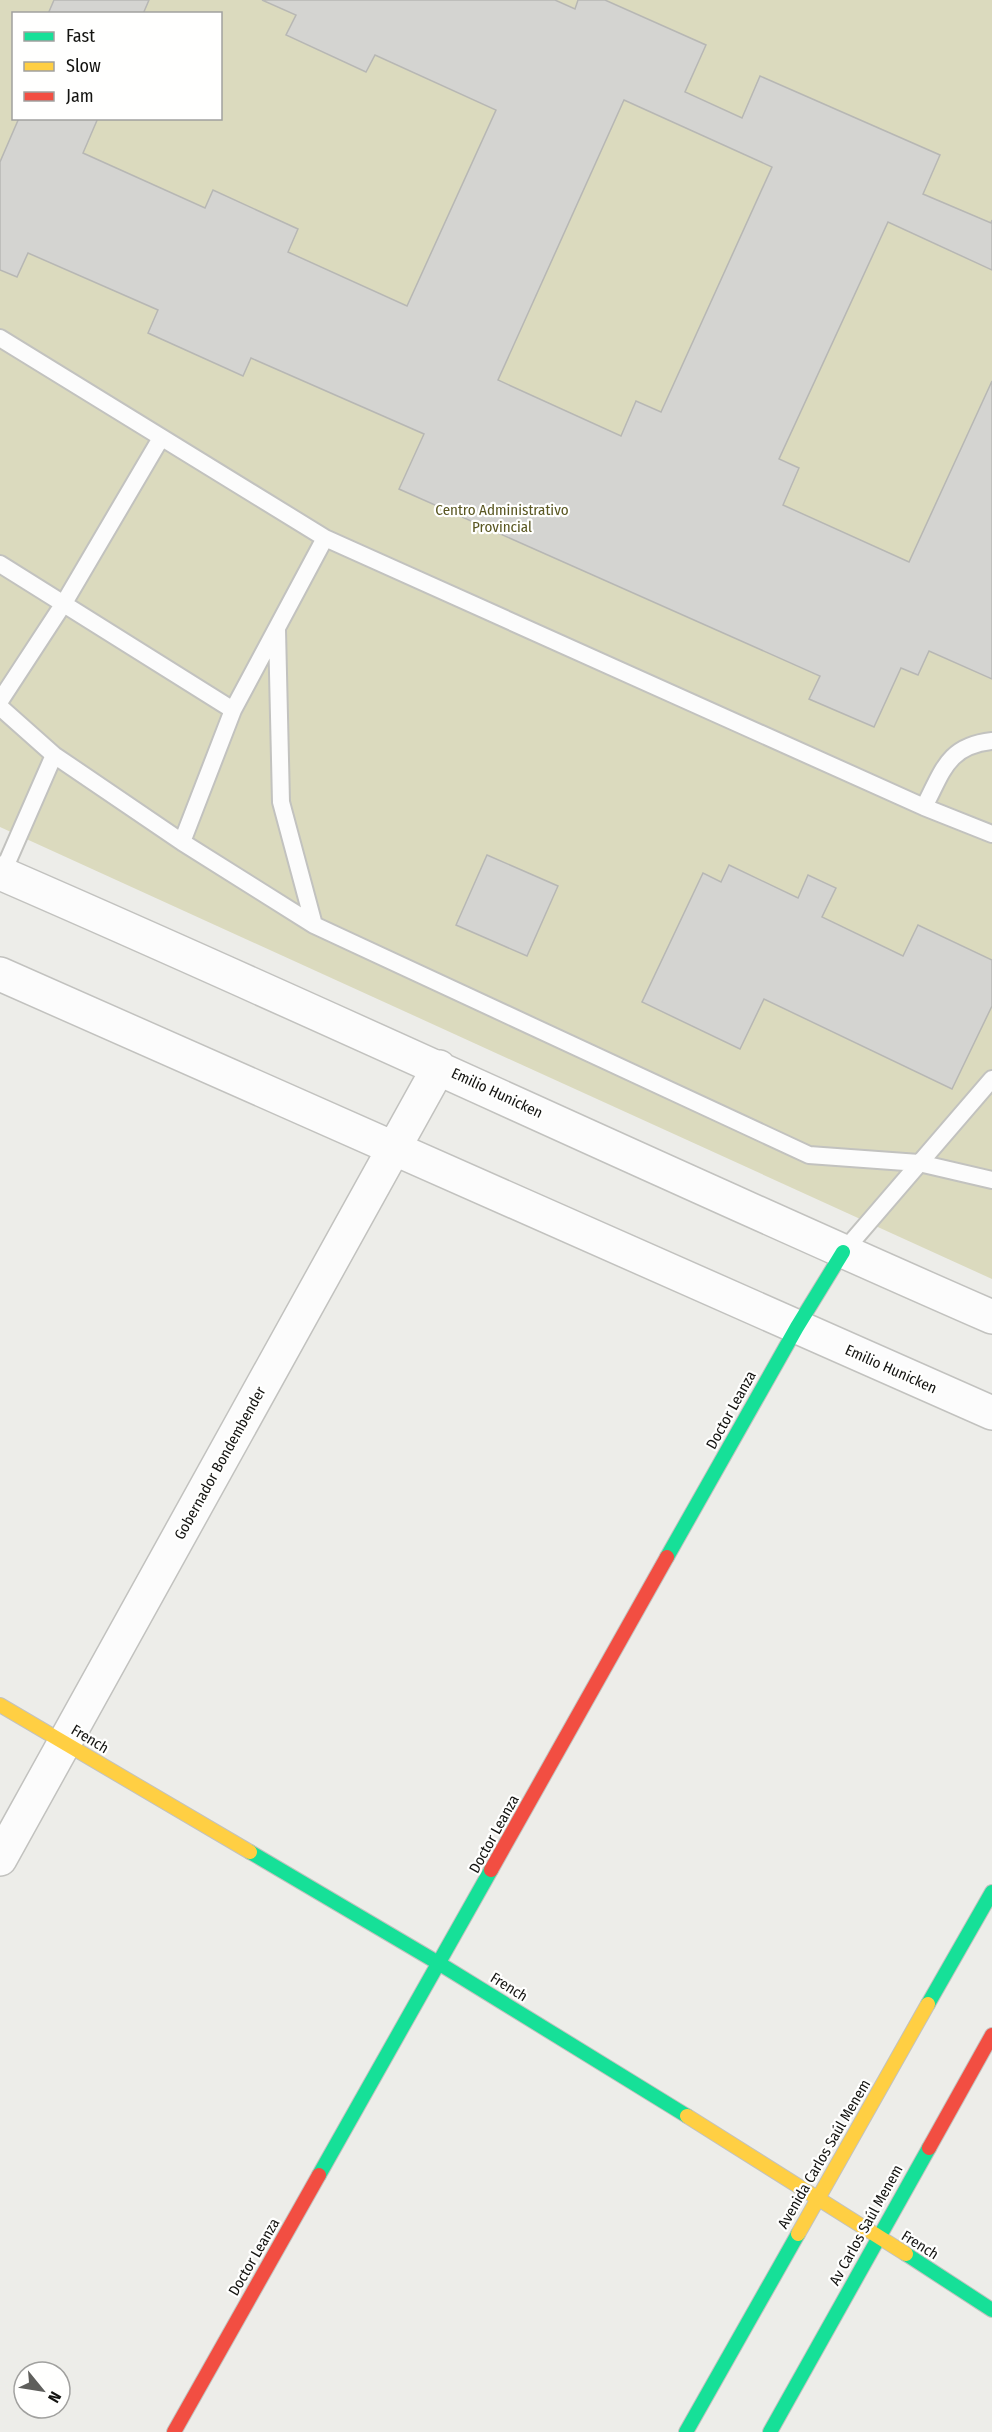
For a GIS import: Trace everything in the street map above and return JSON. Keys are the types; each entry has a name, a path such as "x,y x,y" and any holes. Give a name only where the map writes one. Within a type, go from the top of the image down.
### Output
{"street":[{"name":"Emilio Hunicken","path":"1,875 439,1067 843,1252 992,1317"},
{"name":"Emilio Hunicken","path":"0,974 992,1413"},
{"name":"Gobernador Bondembender","path":"0,1859 439,1067"},
{"name":"Doctor Leanza","path":"174,2432 440,1964 796,1327 843,1252"},
{"name":"French","path":"0,1705 440,1964 818,2196 878,2238 992,2310"},
{"name":"Avenida Carlos Saúl Menem","path":"686,2432 992,1892"},
{"name":"Av Carlos Saúl Menem","path":"770,2432 992,2034"}],"lane":[{"path":"0,338 325,538 924,807 992,834"},
{"path":"0,701 64,603 161,438"},
{"path":"182,842 233,710 325,538"},
{"path":"0,564 233,710"},
{"path":"277,630 281,801 314,925"},
{"path":"0,707 54,755 182,842 314,925 809,1155 919,1163 992,1180"},
{"path":"924,807 951,757 970,744 992,741"},
{"path":"1,875 54,755"},
{"path":"843,1252 992,1079"}],"green space":[{"name":"Centro Administrativo Provincial","path":"0,0 992,0 992,1279 0,827"}],"building":[{"path":"54,0 149,0 144,12 49,12"},
{"path":"262,0 555,0 575,9 578,0 605,0 706,45 685,92 742,118 760,76 940,155 923,194 991,223 992,220 992,270 888,222 779,459 799,468 783,505 909,562 992,381 992,679 929,651 918,675 901,668 874,727 809,699 820,676 399,489 424,434 251,358 243,376 148,333 158,310 28,253 17,277 0,270 0,162 18,120 97,120 83,153 205,208 213,190 298,229 288,252 407,306 496,110 375,55 366,72 286,35 296,15","holes":["624,100 772,167 661,412 636,401 621,436 498,380"]},
{"path":"487,855 558,886 527,956 456,925"},
{"path":"729,865 798,898 808,875 836,888 822,917 903,956 918,925 992,960 992,1006 952,1089 764,999 740,1049 642,1002 703,873 721,882"}],"traffic: fast":[{"path":"667,1557 797,1327 843,1252"},
{"path":"250,1852 440,1964 687,2116"},
{"path":"319,2175 491,1870"},
{"path":"928,2004 992,1892"},
{"path":"770,2432 929,2148"},
{"path":"686,2432 798,2234"},
{"path":"906,2254 992,2310"}],"traffic: slow":[{"path":"0,1705 250,1852"},
{"path":"798,2234 928,2004"},
{"path":"687,2116 906,2254"}],"traffic: jam":[{"path":"491,1870 667,1557"},
{"path":"929,2148 992,2035"},
{"path":"174,2432 319,2175"}]}
